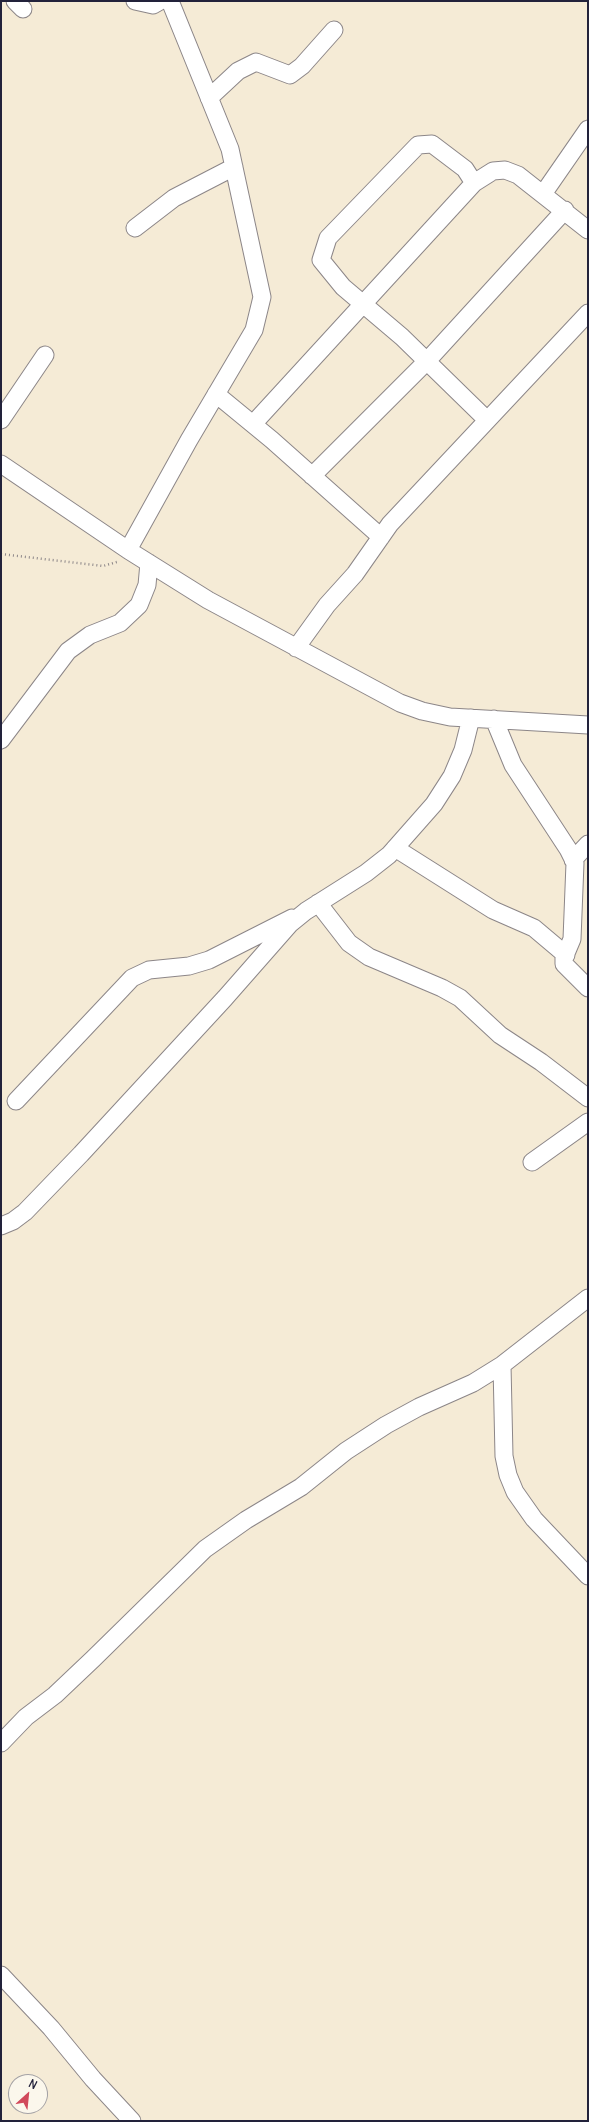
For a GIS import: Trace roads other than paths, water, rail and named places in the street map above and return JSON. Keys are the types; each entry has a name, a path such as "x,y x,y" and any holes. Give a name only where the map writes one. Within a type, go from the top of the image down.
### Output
{"street":[{"path":"135,1 153,5 160,1"},
{"path":"128,550 254,330 262,297 230,149 170,1"},
{"path":"209,98 238,71 256,62 290,75 302,66 334,30"},
{"path":"543,194 588,130"},
{"path":"474,184 465,169 432,144 418,145 328,238 322,260 343,287 427,361 487,420"},
{"path":"135,228 174,198 234,167"},
{"path":"254,424 474,184 493,171 504,170 518,175 565,210 588,230"},
{"path":"312,476 427,361 565,210"},
{"path":"296,648 327,605 355,574 408,504 588,313"},
{"path":"1,420 46,355"},
{"path":"216,394 254,424 381,538"},
{"path":"1,464 128,550 208,600 400,703 422,711 450,717 588,725"},
{"path":"1,740 68,651 90,635 120,622 139,605 147,585 149,563"},
{"path":"16,1101 132,978 149,970 189,966 209,960 312,907 366,873 395,848 434,804 452,776 463,750 471,718"},
{"path":"494,720 513,765 573,860 576,871 572,939 564,964 588,988"},
{"path":"573,860 588,844"},
{"path":"395,848 493,910 534,928 566,955"},
{"path":"312,907 349,943 369,957 442,988 460,998 500,1035 541,1062 588,1098"},
{"path":"1,1226 13,1221 35,1201 220,1004 290,924 312,907"},
{"path":"532,1162 588,1122"},
{"path":"1,1743 26,1718 55,1695 93,1660 205,1549 246,1520 301,1487 346,1451 386,1425 418,1407 473,1383 502,1365 588,1298"},
{"path":"502,1365 504,1456 510,1480 515,1492 534,1519 588,1576"},
{"path":"1,1975 51,2028 93,2079 132,2121"}]}
